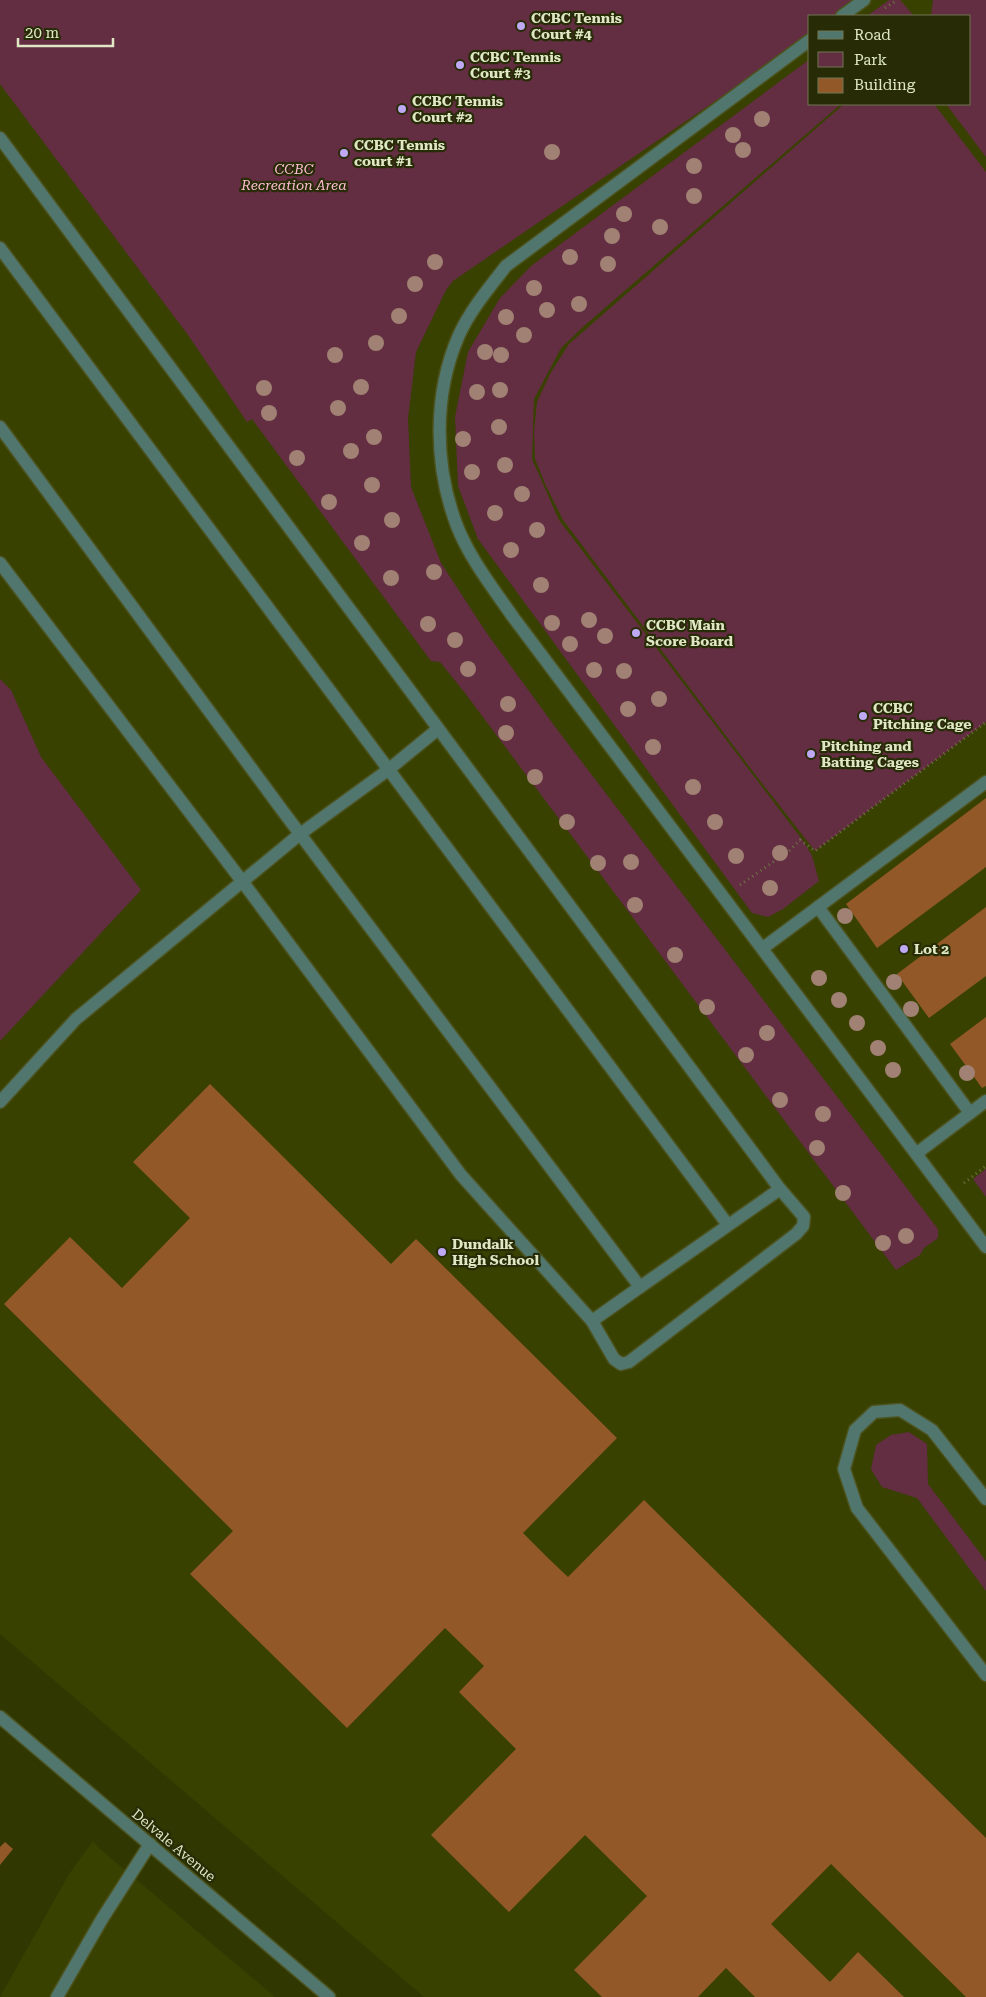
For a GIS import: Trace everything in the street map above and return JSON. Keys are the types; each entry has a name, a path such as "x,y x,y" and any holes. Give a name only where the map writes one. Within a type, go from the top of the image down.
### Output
{"street":[{"path":"843,15 864,0"},
{"path":"808,41 506,266 479,300 459,336 448,370 440,413 440,449 445,487 458,526 482,573 513,617 986,1247"},
{"path":"0,138 780,1188 804,1217 803,1226 796,1234 629,1362 621,1364 614,1360 592,1321 460,1175 242,881 0,563"},
{"path":"0,248 728,1225"},
{"path":"0,427 300,834 640,1287"},
{"path":"0,1102 76,1019 300,834 388,770 438,729"},
{"path":"763,948 986,782"},
{"path":"818,907 970,1113"},
{"path":"917,1153 986,1101"},
{"path":"592,1321 780,1188"},
{"path":"986,1499 932,1430 900,1410 874,1412 855,1430 844,1469 857,1508 986,1675"},
{"name":"Delvale Avenue","path":"0,1717 329,1997"},
{"path":"57,1997 102,1919 150,1844"}],"path":[{"path":"739,886 789,851 800,840 815,851 986,722"}],"shaded area":[{"path":"0,0 986,0 986,1997 424,1997 0,1634"},
{"path":"93,1841 275,1997 0,1997 69,1874"}],"green space":[{"name":"CCBC Recreation Area","path":"0,0 862,0 840,15 808,15 808,37 453,281 446,290 416,352 408,418 411,487 441,563 486,632 556,728 938,1229 938,1238 924,1248 920,1255 896,1270 465,693 440,662 431,661 252,419 247,422 188,335 0,84"},
{"path":"889,0 900,0 913,15 868,15"},
{"path":"933,0 986,0 986,157 947,105 971,105 971,15 931,15"},
{"path":"808,60 808,105 840,105 561,348 534,399 532,459 559,520 804,842 812,856 819,881 783,909 768,917 752,913 478,539 458,486 455,417 468,352 500,298 531,266"},
{"path":"843,105 935,105 986,172 986,722 815,851 563,520 546,486 535,459 534,432 537,402 550,374 569,344"},
{"path":"0,679 11,690 41,757 141,890 0,1041"},
{"path":"986,1169 986,1197 973,1179"},
{"path":"909,1432 927,1444 928,1484 986,1561 986,1591 917,1498 882,1487 871,1469 876,1445 891,1435"}],"building":[{"path":"986,798 986,867 877,948 846,904"},
{"path":"986,907 986,976 929,1018 897,974"},
{"path":"986,1017 986,1086 982,1088 950,1044"},
{"path":"210,1084 391,1264 416,1239 617,1438 523,1533 549,1559 568,1577 644,1500 986,1838 986,1997 966,1997 831,1864 771,1924 830,1982 858,1952 904,1997 755,1997 726,1968 698,1997 602,1997 574,1970 647,1896 585,1835 509,1912 431,1835 516,1749 459,1692 484,1666 445,1628 347,1728 190,1574 233,1531 4,1304 70,1237 122,1288 190,1218 133,1162"},
{"path":"5,1842 13,1849 0,1865 0,1847"}],"place":[{"name":"CCBC Tennis Court #4","path":"521,26"},
{"name":"CCBC Tennis Court #3","path":"460,65"},
{"name":"CCBC Tennis Court #2","path":"402,109"},
{"name":"CCBC Tennis court #1","path":"344,153"},
{"name":"CCBC Main Score Board","path":"636,633"},
{"name":"CCBC Pitching Cage","path":"863,716"},
{"name":"Pitching and Batting Cages","path":"811,754"},
{"name":"Lot 2","path":"904,949"},
{"name":"Dundalk High School","path":"442,1252"}]}
